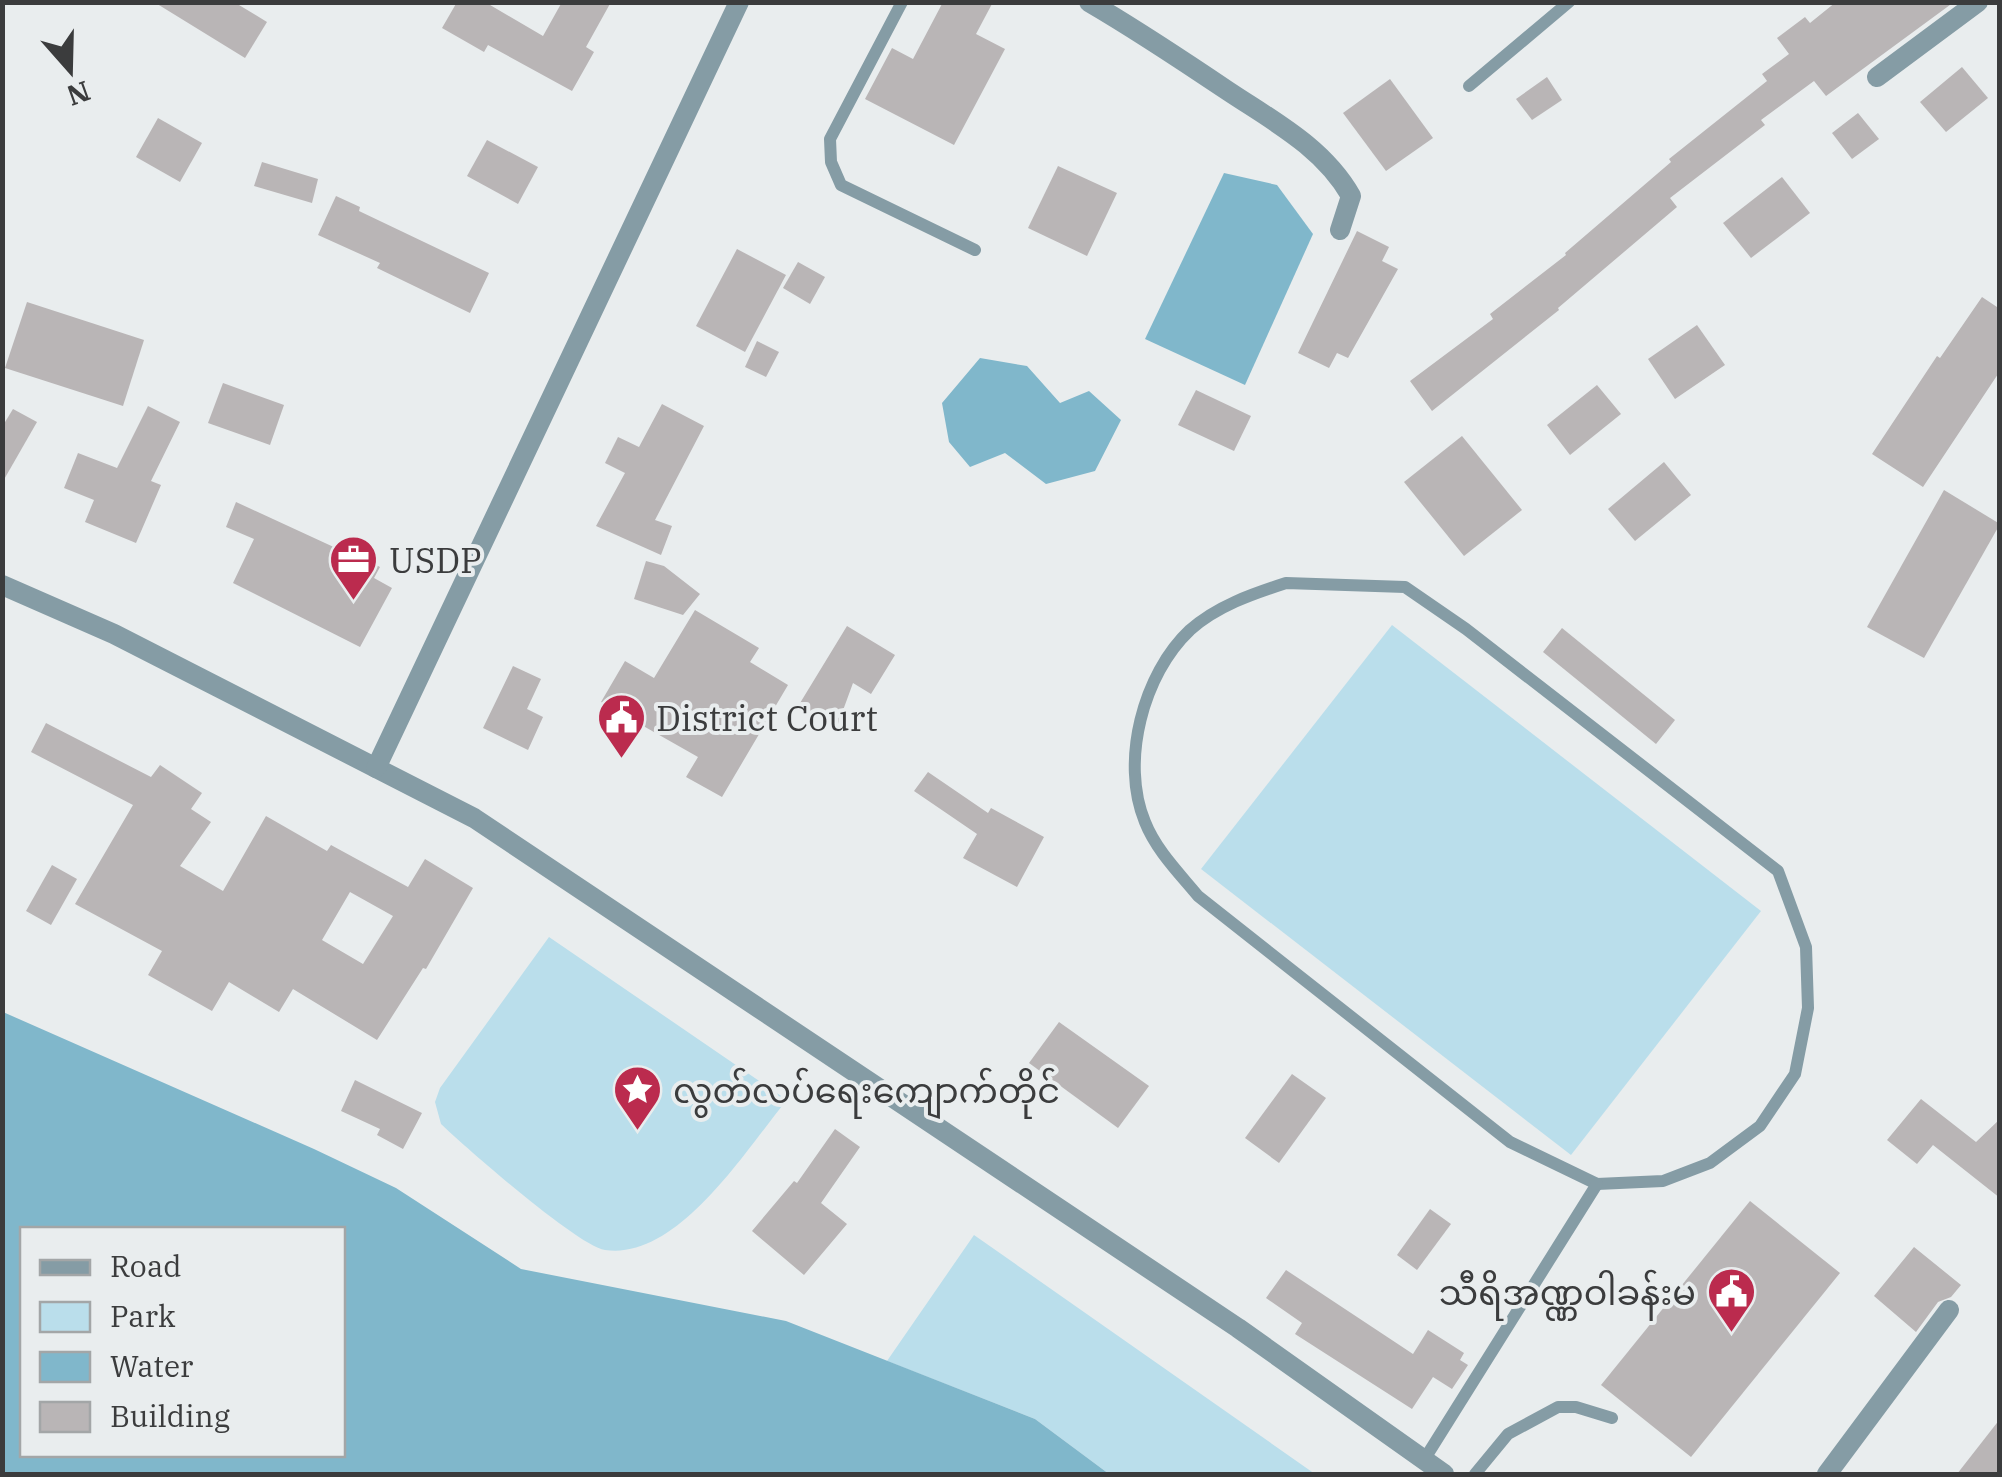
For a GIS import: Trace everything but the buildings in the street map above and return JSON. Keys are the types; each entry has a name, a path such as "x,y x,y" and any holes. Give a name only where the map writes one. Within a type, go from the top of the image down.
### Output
{"street":[{"path":"376,768 739,2"},
{"path":"1089,2 1136,29 1313,148 1338,174 1351,196 1340,230"},
{"path":"1877,77 1978,2"},
{"path":"2,585 114,634 474,818 1221,1316 1444,1474"},
{"path":"1827,1474 1949,1310"}],"lane":[{"path":"902,2 830,138 831,162 841,185 975,250"},
{"path":"1469,86 1569,2"},
{"path":"1286,583 1406,587 1466,629 1782,878 1806,947 1808,1008 1795,1074 1760,1126 1710,1163 1663,1181 1597,1184 1510,1142 1198,896 1158,847 1144,820 1135,775 1137,742 1148,695 1166,659 1190,630 1220,609 1286,583"},
{"path":"1424,1460 1597,1184"},
{"path":"1475,1474 1508,1434 1558,1408 1576,1408 1612,1418"}],"green space":[{"path":"1392,625 1761,911 1571,1155 1201,869"},
{"path":"549,937 787,1100 708,1198 658,1238 632,1249 605,1250 571,1232 441,1124 435,1102 440,1088"},
{"path":"974,1235 1315,1474 1109,1474 1035,1419 887,1361"}],"water":[{"path":"1224,173 1277,185 1313,234 1245,385 1145,339"},
{"path":"980,358 1027,366 1060,403 1089,391 1121,420 1095,471 1046,484 1005,453 970,467 949,442 942,403"},
{"path":"3,1012 396,1188 521,1269 786,1321 1035,1419 1109,1474 3,1474"}],"place":[{"name":"USDP","path":"354,602"},
{"name":"District Court","path":"621,760"},
{"name":"လွတ်လပ်ရေးကျောက်တိုင်","path":"638,1132"},
{"name":"သီရိအဏ္ဏဝါခန်းမ","path":"1731,1334"}]}
